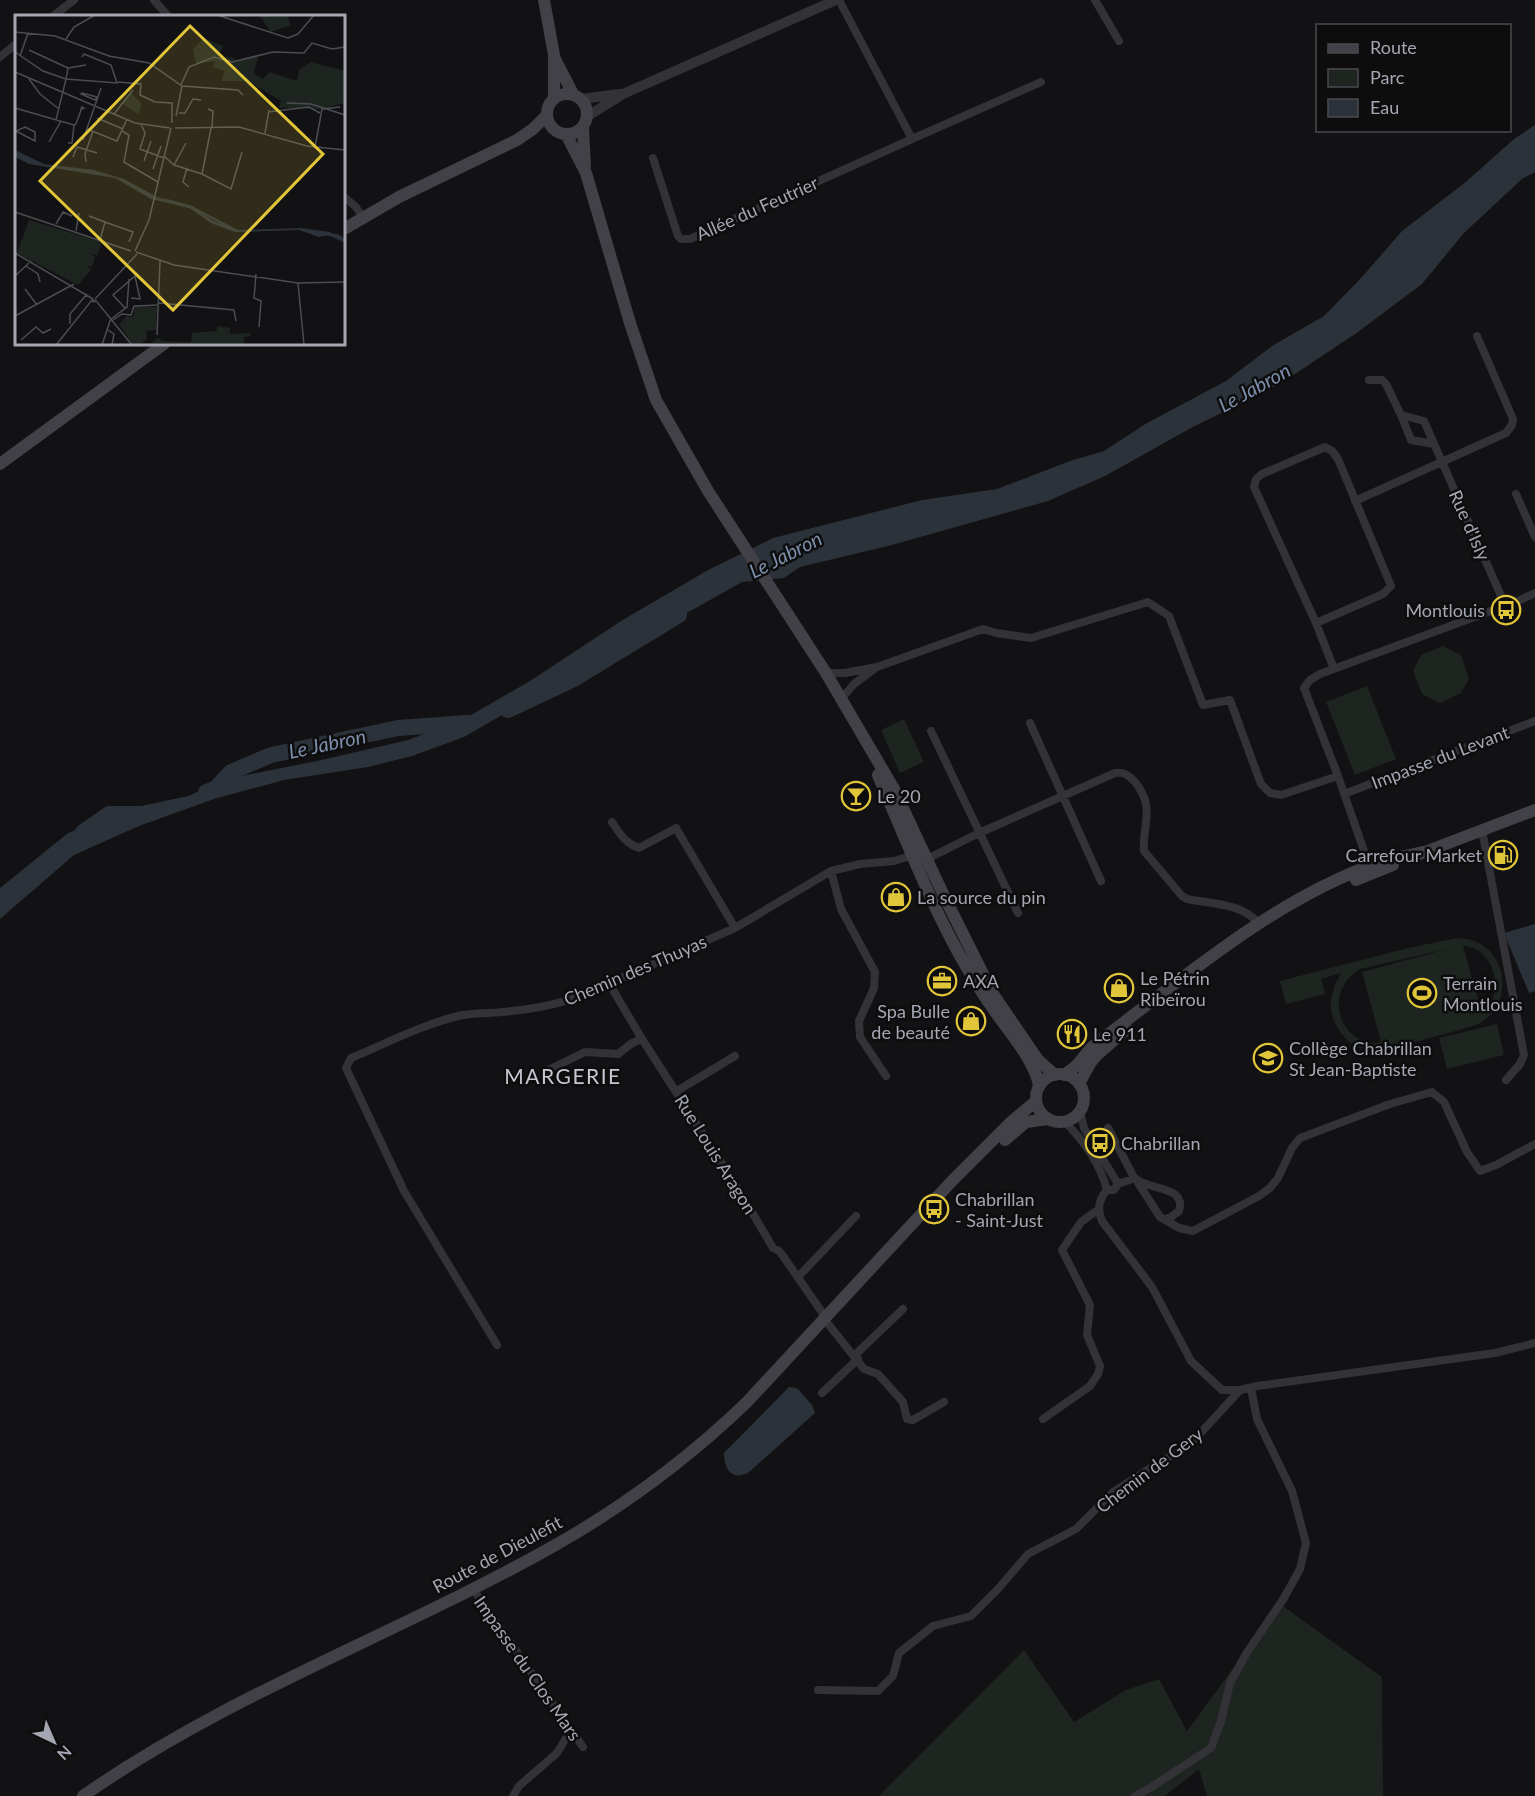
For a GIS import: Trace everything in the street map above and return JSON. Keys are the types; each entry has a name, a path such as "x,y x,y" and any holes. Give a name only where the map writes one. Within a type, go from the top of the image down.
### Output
{"main road":[{"path":"544,0 554,55 554,98 547,109 547,115 550,125 560,132 586,173"},
{"path":"554,55 577,96 585,104 586,173 630,323 656,400 708,491 809,645 894,789 993,994 1038,1060 1060,1075 1073,1078 1079,1084 1084,1098 1080,1111 1064,1122 1048,1119 1040,1112 1036,1101 1039,1087 1045,1079 1060,1075 1076,1066 1091,1048 1110,1033 1222,949 1282,908 1371,870 1535,811"},
{"path":"554,98 566,93 577,96"},
{"path":"345,228 399,197 517,140 547,115"},
{"path":"517,140 578,131 585,121"},
{"path":"0,464 163,345"},
{"path":"858,727 912,856 958,953 1035,1071 1039,1087"},
{"path":"1079,1084 1097,1055 1259,924"},
{"name":"Route de Dieulefit","path":"90,1794 147,1754 206,1720 473,1589 560,1543 613,1510 663,1474 722,1426 765,1384 952,1181 1011,1122 1036,1101"},
{"name":"Route de Dieulefit","path":"872,1267 917,1227 1014,1131 1026,1122 1048,1119"}],"street":[{"path":"54,15 74,0"},
{"path":"154,0 167,15"},
{"path":"585,121 623,94 837,0 912,139"},
{"path":"1095,0 1119,41"},
{"path":"0,57 15,46"},
{"name":"Allée du Feutrier","path":"653,158 678,236 681,239 690,239 1041,82"},
{"path":"577,96 623,94"},
{"path":"345,198 363,217"},
{"path":"1355,501 1506,433 1512,425 1513,419 1477,336"},
{"path":"1369,380 1382,380 1386,384 1411,440 1434,444"},
{"name":"Rue d'Isly","path":"1401,415 1424,421 1505,606"},
{"path":"1316,623 1383,594 1391,586 1338,459 1332,451 1325,447 1262,474 1256,479 1254,487 1316,623 1334,669"},
{"path":"1516,494 1535,537"},
{"path":"1371,870 1304,688 1310,680 1320,674 1535,593"},
{"path":"826,673 845,673 877,667 983,629 1031,638 1148,602 1169,616 1203,705 1230,700 1261,784 1270,793 1281,795 1338,776"},
{"path":"842,698 854,684 877,667"},
{"name":"Impasse du Levant","path":"1344,794 1535,721"},
{"path":"1030,723 1101,881"},
{"path":"931,731 1017,913"},
{"path":"927,860 979,833 1122,772 1128,775 1141,790 1145,800 1147,822 1144,851 1157,868 1187,899 1241,909 1253,916 1259,924"},
{"path":"612,822 622,838 630,845 639,848 676,828 735,928"},
{"path":"1482,830 1524,1055 1520,1064 1506,1080"},
{"path":"912,856 918,854 935,888 945,898"},
{"name":"Chemin des Thuyas","path":"497,1345 404,1191 346,1068 351,1058 429,1025 459,1016 548,1006 610,985 735,928 831,871 912,856"},
{"path":"831,871 841,909 875,972 874,988 859,1021 860,1036 886,1076"},
{"name":"Rue Louis Aragon","path":"610,985 773,1248 783,1256 825,1319 864,1369 878,1374 903,1402 907,1419 913,1420 944,1402"},
{"path":"548,1070 585,1052 618,1054 632,1043 642,1039"},
{"path":"677,1091 735,1056"},
{"path":"1108,1128 1156,1213 1185,1230 1193,1231 1270,1188 1300,1138 1390,1104 1432,1092 1444,1102 1467,1152 1480,1171 1535,1144"},
{"path":"1080,1111 1084,1128 1118,1184"},
{"path":"1064,1122 1088,1148 1107,1190"},
{"path":"1107,1190 1114,1190 1118,1184 1135,1178 1171,1192 1180,1202 1179,1211 1165,1220"},
{"path":"1107,1190 1099,1209 1102,1221 1152,1287 1191,1361 1222,1390 1240,1390 1496,1353 1535,1342"},
{"path":"1043,1419 1090,1386 1098,1374 1100,1366 1087,1335 1090,1305 1062,1250 1082,1222 1099,1209"},
{"path":"798,1277 856,1216"},
{"path":"822,1394 903,1309"},
{"path":"1135,1796 1211,1748 1230,1683 1300,1569 1306,1543 1298,1512 1292,1491 1257,1419 1251,1388"},
{"name":"Chemin de Gery","path":"819,1690 878,1691 893,1676 899,1653 933,1626 971,1616 1028,1554 1076,1528 1113,1492 1183,1449 1240,1390"},
{"name":"Impasse du Clos Mars","path":"473,1589 583,1747"},
{"path":"513,1796 519,1786 557,1753 571,1730"}],"green space":[{"path":"1443,646 1461,655 1469,679 1461,693 1440,703 1422,694 1413,671 1421,655"},
{"path":"1367,686 1396,759 1355,775 1326,702"},
{"path":"904,719 924,762 900,773 881,730"},
{"name":"Terrain Montlouis","path":"1457,938 1469,939 1484,946 1494,956 1500,968 1501,994 1496,1007 1488,1017 1476,1025 1416,1042 1368,1049 1358,1047 1348,1041 1333,1018 1331,998 1341,973 1321,979 1325,994 1286,1004 1280,981 1408,948","holes":["1463,946 1479,951 1486,957 1494,972 1493,998 1482,1014","1451,948 1362,972 1381,1042 1367,1042 1356,1037 1347,1028 1341,1017 1339,1004 1341,992 1348,979 1360,969"]},
{"path":"1497,1024 1504,1055 1447,1069 1439,1038"},
{"path":"1280,1604 1382,1677 1383,1796 1207,1796 1199,1769 1165,1796 879,1796 1024,1650 1074,1722 1126,1690 1159,1679 1187,1731"}],"water":[{"path":"1535,125 1535,172 1522,179 1464,233 1422,284 1358,332 1280,384 1191,428 1105,476 1048,501 892,545 800,567 784,578 742,582 624,645 464,737 412,756 368,767 284,780 214,799 139,826 74,855 0,919 0,888 68,833 132,808 188,796 226,779 408,740 464,719 530,681 621,621 708,570 773,538 922,500 997,489 1070,461 1104,451 1147,423 1226,381 1272,346 1324,316 1402,231 1467,181 1514,139"},
{"path":"1535,924 1535,991 1529,993 1504,933"},
{"path":"789,1387 799,1390 812,1405 815,1413 748,1473 737,1475 730,1472 725,1464 724,1453"}],"waterway":[{"name":"Le Jabron","path":"508,710 574,679 679,615"},
{"name":"Le Jabron","path":"206,792 215,789 231,772 271,755 398,728 467,723"},
{"name":"Le Jabron","path":"83,832 109,814 139,814"}],"place":[{"name":"Montlouis","path":"1506,610"},
{"name":"Le 20","path":"856,796"},
{"name":"Carrefour Market","path":"1503,855"},
{"name":"La source du pin","path":"896,897"},
{"name":"AXA","path":"942,981"},
{"name":"Le Pétrin Ribeïrou","path":"1119,988"},
{"name":"Terrain Montlouis","path":"1422,993"},
{"name":"Spa Bulle de beauté","path":"971,1021"},
{"name":"Le 911","path":"1072,1034"},
{"name":"Collège Chabrillan St Jean-Baptiste","path":"1268,1058"},
{"name":"Chabrillan","path":"1100,1143"},
{"name":"Chabrillan - Saint-Just","path":"934,1209"}],"district":[{"name":"MARGERIE","path":"563,1075"}]}
